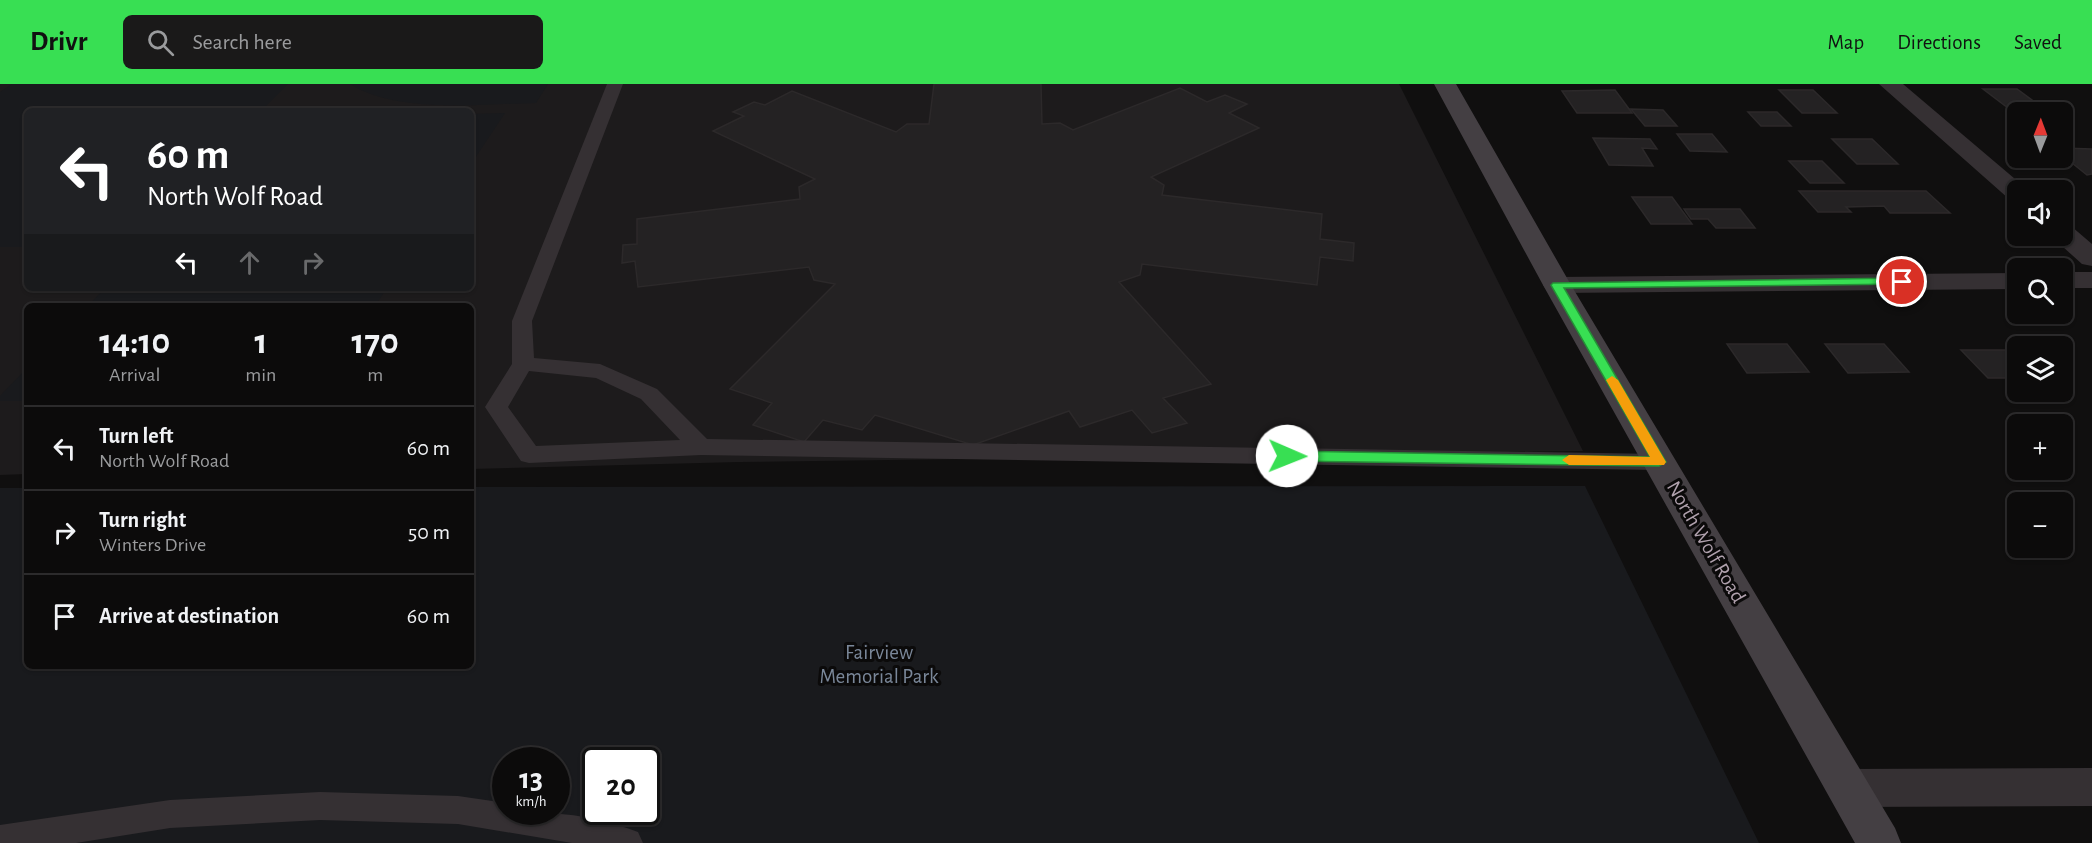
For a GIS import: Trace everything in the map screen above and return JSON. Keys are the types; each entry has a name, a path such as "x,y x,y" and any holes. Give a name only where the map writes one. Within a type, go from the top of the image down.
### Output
{"main road":[{"name":"North Wolf Road","path":"1445,84 1557,285 1879,843"}],"street":[{"path":"1890,84 2007,185"},
{"path":"2073,242 2092,258"},
{"path":"1557,285 2007,280"},
{"path":"2073,280 2092,280"},
{"path":"1848,788 2092,787"}],"lane":[{"path":"615,84 522,321 523,364 496,407 529,455 701,447 1659,462"},
{"path":"523,364 600,371 649,394 701,447"},
{"path":"0,840 170,814 320,806 458,810 588,831 627,843"}],"shaded area":[{"path":"0,84 1399,84 1583,451 739,462 474,469 474,303 24,303 24,474 0,475"}],"green space":[{"path":"12,84 288,84 264,108 24,108 24,247 0,247 0,92"},
{"path":"350,84 548,84 536,103 440,105 392,100"},
{"path":"505,113 474,160 474,114"},
{"path":"102,291 385,291 377,303 91,303"},
{"path":"24,371 24,401 0,401 0,396"},
{"name":"Fairview Memorial Park","path":"1585,486 1759,843 0,843 0,488 24,488 24,669 474,669 474,487"}],"building":[{"path":"934,84 1041,84 1042,124 1060,123 1073,130 1180,88 1207,102 1225,95 1247,104 1229,113 1259,128 1151,177 1164,185 1162,195 1322,214 1320,239 1354,243 1353,261 1320,257 1317,285 1142,264 1140,275 1119,282 1211,384 1163,398 1187,423 1152,433 1132,410 1080,427 1069,411 973,445 875,415 862,430 823,420 804,442 753,425 772,403 730,389 835,284 814,280 809,267 638,287 635,261 622,263 623,245 637,244 637,219 800,199 799,187 815,179 713,131 744,116 733,112 754,102 765,105 792,91 896,132 907,124 929,124"},
{"path":"1983,89 2017,89 2035,102 2007,102 2007,107"},
{"path":"1615,90 1632,113 1577,113 1562,91"},
{"path":"1779,90 1813,90 1837,113 1802,113"},
{"path":"1631,109 1663,110 1677,126 1645,126"},
{"path":"1748,112 1777,112 1791,126 1761,126"},
{"path":"1677,134 1712,134 1727,152 1690,151"},
{"path":"1593,138 1650,139 1657,149 1642,148 1653,166 1609,165"},
{"path":"1832,139 1872,139 1898,164 1857,164"},
{"path":"2073,148 2092,149 2092,174 2087,175 2073,164"},
{"path":"1789,161 1822,161 1844,183 1810,183"},
{"path":"1799,191 1926,191 1950,213 1890,213 1884,206 1846,207 1851,212 1818,212"},
{"path":"1632,197 1672,197 1692,224 1651,224"},
{"path":"1684,209 1740,209 1755,228 1716,228 1708,219 1691,219"},
{"path":"1727,344 1787,344 1809,372 1747,373"},
{"path":"1825,344 1884,344 1909,372 1848,373"},
{"path":"1961,350 2007,350 2007,378 1988,378"}],"slow traffic":[{"path":"1569,460 1659,462 1612,380"}],"route":[{"path":"1287,456 1659,462 1557,285 1902,282"}]}
